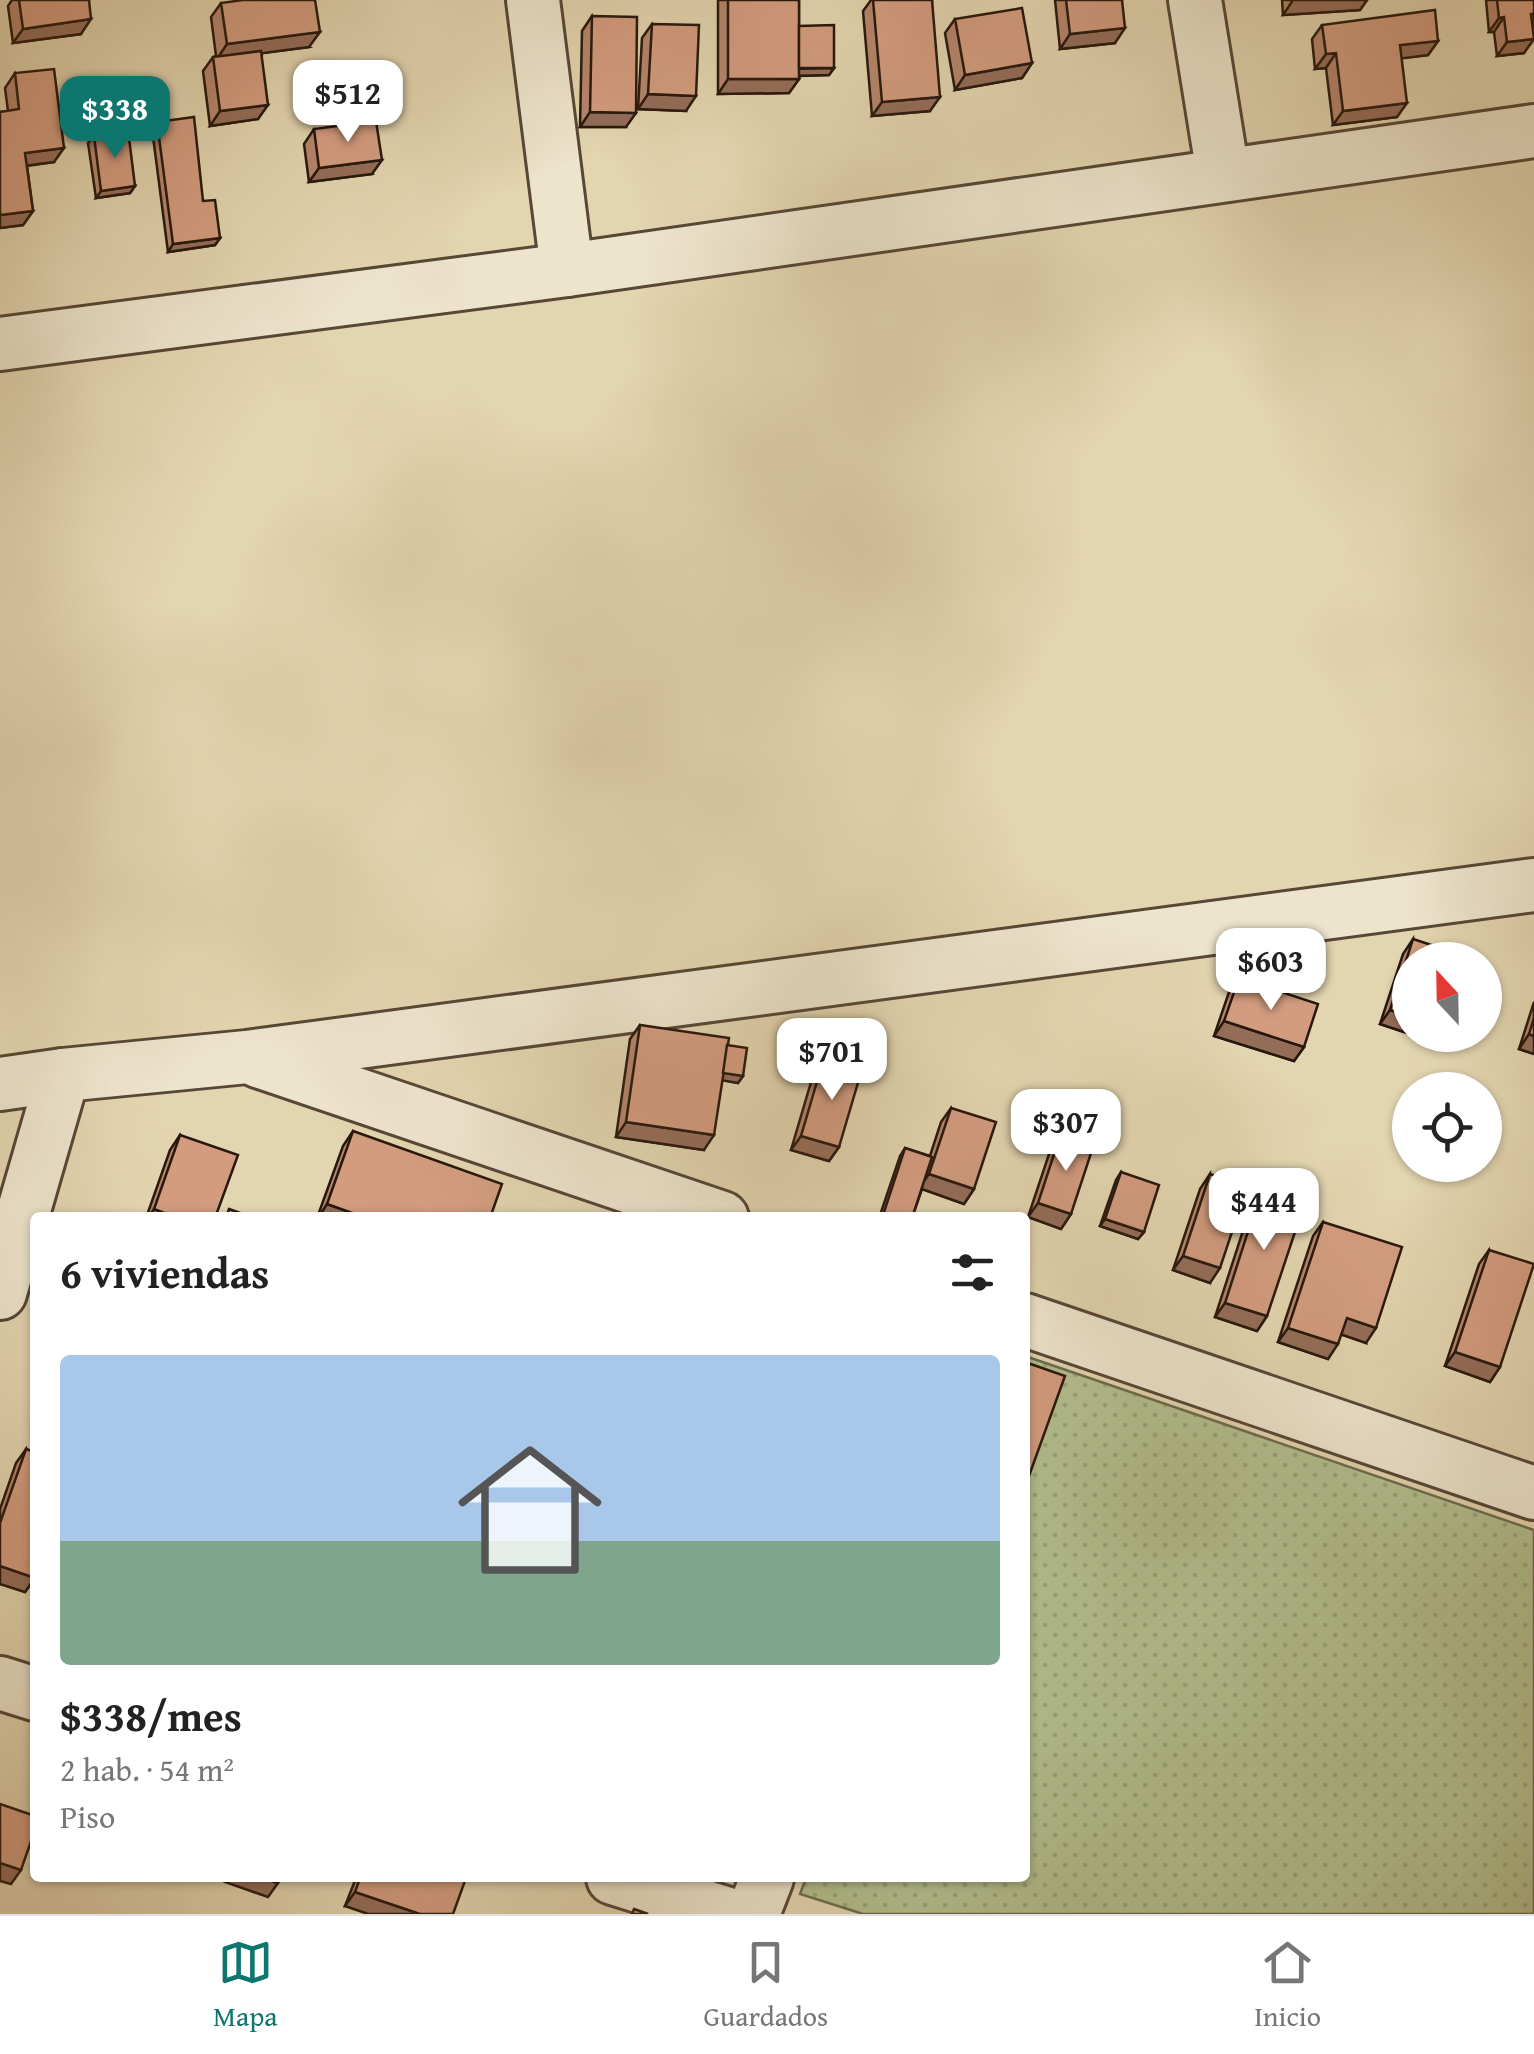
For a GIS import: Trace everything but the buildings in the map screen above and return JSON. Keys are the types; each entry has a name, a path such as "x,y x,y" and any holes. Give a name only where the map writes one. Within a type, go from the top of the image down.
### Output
{"street":[{"path":"533,0 566,270"},
{"path":"1195,0 1223,174"},
{"path":"0,344 566,270 1534,130"},
{"path":"0,1084 247,1057 1534,886"},
{"path":"247,1057 704,1212"},
{"path":"0,1293 63,1075"},
{"path":"1030,1322 1534,1493"},
{"path":"0,1683 30,1692"},
{"path":"626,1882 728,1914"},
{"path":"753,1914 765,1882"}],"green space":[{"path":"1030,1358 1534,1530 1534,1914 863,1914 800,1894 804,1882 1030,1882"}]}
